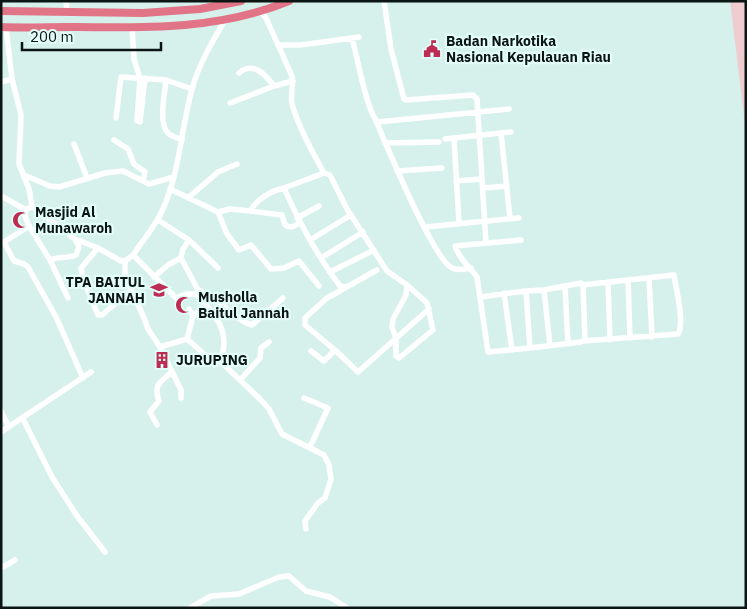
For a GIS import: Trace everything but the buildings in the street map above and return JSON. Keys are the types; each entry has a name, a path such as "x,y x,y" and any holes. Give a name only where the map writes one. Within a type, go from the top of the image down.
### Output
{"highway":[{"path":"1,11 171,12 200,9 241,1"},
{"path":"3,27 173,27 225,20 261,12 290,1"}],"street":[{"path":"66,1 67,12"},
{"path":"384,1 391,48 404,99 417,100 473,95 477,99 486,243"},
{"path":"261,12 266,18 293,81 292,103 306,138 324,173 332,178 343,202 387,272 407,285 427,303 433,330 398,358 396,356 396,338 392,327 393,319 406,295 407,285"},
{"path":"3,27 12,79 21,115 19,164 24,175 32,206 75,239 98,248 121,262 133,255 158,220 174,177 192,89 204,56 225,20"},
{"path":"132,27 136,66 142,78 140,122 137,120 142,78"},
{"path":"278,45 301,45 359,37"},
{"path":"352,38 372,116 439,256 452,268 461,270 471,268"},
{"path":"1,57 8,54"},
{"path":"128,77 136,66"},
{"path":"239,74 249,68 261,71 274,86"},
{"path":"116,118 120,79 128,77 166,80 192,89"},
{"path":"1,82 12,79"},
{"path":"166,80 162,116 169,134 182,140"},
{"path":"230,103 274,86 293,81"},
{"path":"376,121 509,109"},
{"path":"446,139 511,132"},
{"path":"501,133 510,218"},
{"path":"454,138 459,223"},
{"path":"114,140 128,149 134,164 144,171 143,181"},
{"path":"385,143 439,142"},
{"path":"74,144 87,178"},
{"path":"188,198 218,172 237,164"},
{"path":"398,171 442,168"},
{"path":"24,175 50,186 58,187 105,173 123,170 151,184 174,177"},
{"path":"250,211 254,203 275,191 324,173"},
{"path":"456,181 482,178"},
{"path":"482,188 507,186"},
{"path":"284,188 299,221 321,258 340,286 346,287"},
{"path":"170,189 218,212 230,210 282,215 285,225 288,227 292,227 319,206"},
{"path":"1,196 26,210"},
{"path":"32,206 26,210 25,216 50,260 68,298"},
{"path":"218,212 227,234 239,250 251,245 271,269 284,268 299,261 319,286"},
{"path":"310,240 351,215"},
{"path":"424,227 519,218"},
{"path":"158,220 189,240 218,268"},
{"path":"29,226 3,242 14,261 28,267 56,317 83,378"},
{"path":"321,258 363,232"},
{"path":"50,260 76,255 79,247 75,239"},
{"path":"189,240 183,249 181,258 197,292 218,319 222,328 224,350 220,361"},
{"path":"480,297 544,290 580,283 582,285 674,275 680,317 680,332 678,334 652,337 583,341 488,352 477,277 471,268 458,256 455,246 520,240"},
{"path":"98,248 81,268 83,279 98,315 102,315 131,290"},
{"path":"330,272 374,250"},
{"path":"133,255 176,298 197,292 213,296 244,321 252,325 283,298"},
{"path":"154,277 168,265 181,258"},
{"path":"125,261 124,273 148,329 160,347 182,392 181,398"},
{"path":"377,270 327,298 305,318 305,325 359,372 429,309"},
{"path":"649,278 652,337"},
{"path":"628,280 630,338"},
{"path":"608,282 610,340"},
{"path":"582,285 586,338 583,341"},
{"path":"565,286 568,344"},
{"path":"544,290 550,346"},
{"path":"526,291 530,348"},
{"path":"504,294 512,350"},
{"path":"187,339 193,316 207,305"},
{"path":"189,309 193,316"},
{"path":"160,347 187,339"},
{"path":"187,339 213,362 220,361"},
{"path":"240,380 260,358 262,348 270,342"},
{"path":"310,351 324,361 336,350"},
{"path":"220,361 267,408 282,434 324,455 332,474 324,498 318,503 305,522 306,529"},
{"path":"1,432 91,372"},
{"path":"157,425 150,412 159,402 156,388 172,372"},
{"path":"304,398 328,408 310,447"},
{"path":"1,411 9,427"},
{"path":"23,419 52,477 76,516 105,552"},
{"path":"1,568 15,560"},
{"path":"190,608 211,596 239,594 279,577 289,576 306,591 330,597 347,608"}],"shaded area":[{"path":"730,1 746,1 746,132"}],"place":[{"name":"Badan Narkotika Nasional Kepulauan Riau","path":"432,49"},
{"name":"Masjid Al Munawaroh","path":"21,220"},
{"name":"TPA BAITUL JANNAH","path":"159,290"},
{"name":"Musholla Baitul Jannah","path":"184,305"},
{"name":"JURUPING","path":"162,360"}]}
